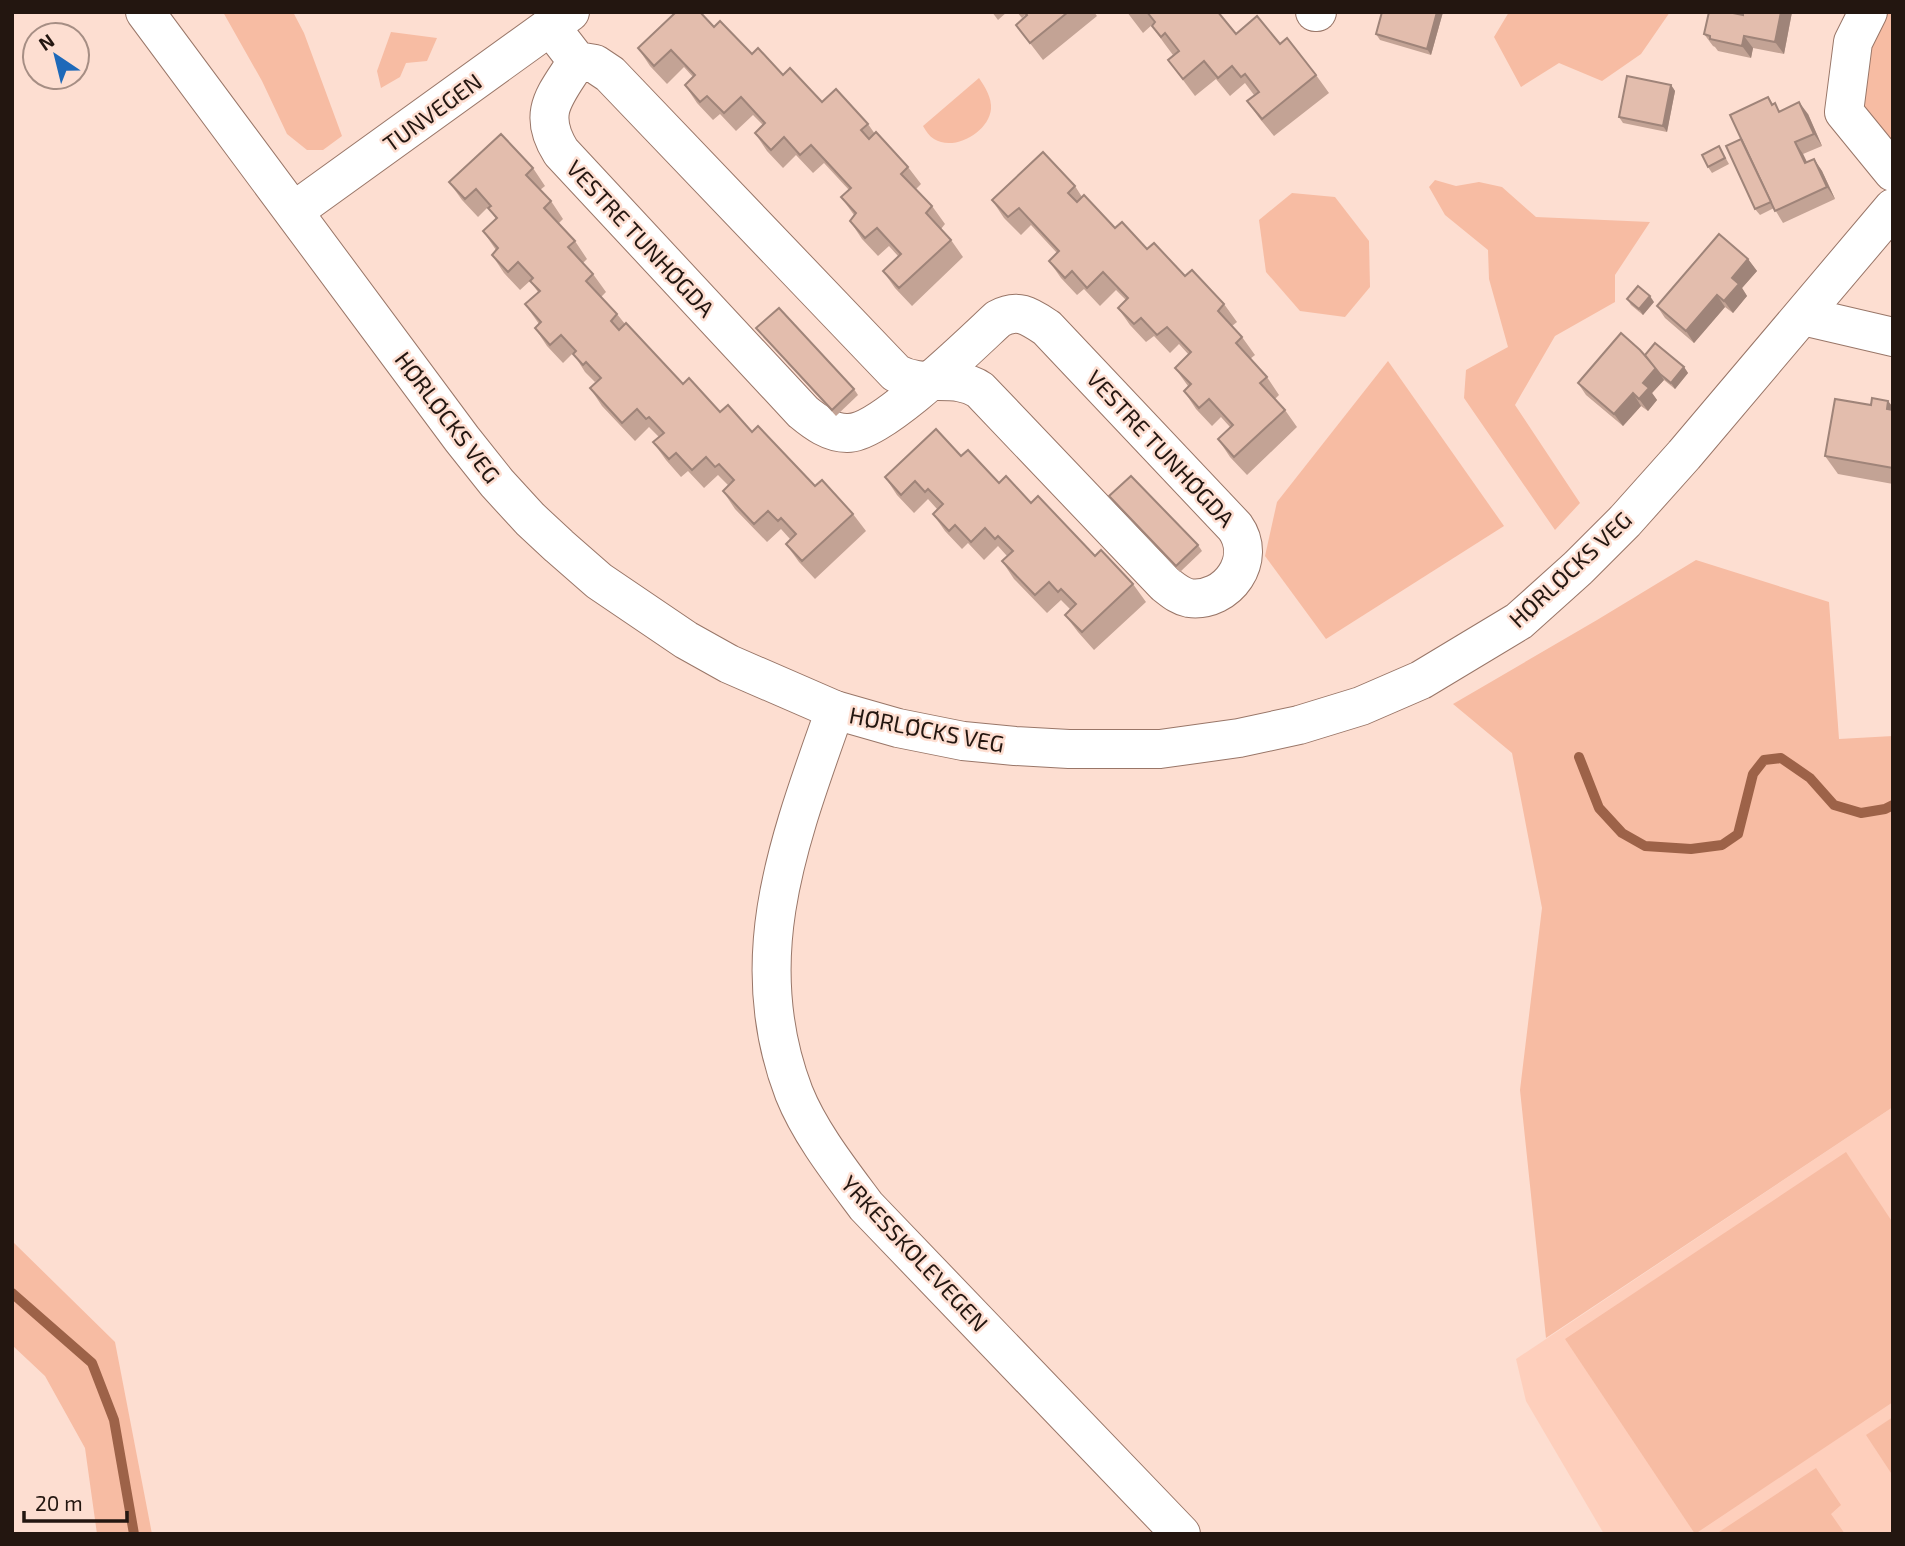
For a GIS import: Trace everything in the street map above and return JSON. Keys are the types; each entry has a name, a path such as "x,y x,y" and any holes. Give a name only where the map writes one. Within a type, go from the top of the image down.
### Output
{"street":[{"name":"HØRLØCKS VEG","path":"145,12 483,466 559,546 599,581 686,640 729,664 835,710 898,728 963,741 1069,749 1147,749 1239,738 1299,725 1361,706 1421,680 1519,621 1578,568 1625,521 1684,455 1893,208"},
{"path":"1868,12 1853,41 1844,112 1893,172"},
{"name":"TUNVEGEN","path":"294,211 560,19"},
{"path":"560,19 577,61"},
{"name":"VESTRE TUNHØGDA","path":"929,382 891,412 861,430 847,433 835,431 819,425 803,412 561,152 552,138 549,116 555,95 577,61 596,64 610,74 896,373 908,380 929,382 963,382 980,390 1165,584 1178,594 1191,598 1206,597 1220,591 1232,581 1240,569 1244,544 1235,527 1047,328 1033,319 1019,314 1007,314 929,382"},
{"path":"1802,316 1893,337"},
{"name":"YRKESSKOLEVEGEN","path":"835,710 781,876 772,933 771,980 775,1025 795,1095 833,1161 866,1206 1181,1534"}],"shaded area":[{"path":"223,12 293,12 304,33 342,136 323,150 307,150 287,134 262,81"},
{"path":"1509,12 1670,12 1641,54 1602,81 1559,63 1521,87 1494,37"},
{"path":"1888,12 1893,12 1893,154 1856,105 1867,42 1879,20"},
{"path":"391,32 437,38 427,61 406,63 400,77 381,88 377,71"},
{"path":"979,78 988,93 991,105 984,125 969,138 960,141 951,143 932,138 923,126"},
{"path":"1435,180 1456,186 1479,182 1502,187 1536,217 1650,222 1615,275 1615,302 1555,336 1515,405 1580,503 1555,530 1464,398 1466,370 1508,347 1489,279 1488,250 1445,215 1429,187"},
{"path":"1292,193 1335,197 1369,241 1370,287 1345,317 1300,311 1266,272 1259,220"},
{"path":"1388,361 1504,526 1326,639 1265,556 1277,502"},
{"path":"1696,560 1829,602 1839,739 1893,736 1893,1107 1546,1338 1520,1090 1542,908 1512,753 1453,704"},
{"path":"1893,1107 1893,1534 1604,1534 1526,1401 1516,1359"},
{"path":"1846,1152 1893,1223 1893,1402 1695,1534 1565,1339"},
{"path":"12,1241 115,1342 152,1534 97,1534 85,1448 45,1376 12,1345"},
{"path":"1893,1417 1893,1476 1866,1435"},
{"path":"1816,1468 1841,1505 1831,1514 1845,1534 1716,1534"}],"building":[{"path":"676,12 700,12 714,27 720,21 752,54 758,48 783,75 790,68 822,102 836,89 868,124 861,130 869,139 876,132 908,167 901,174 932,206 926,213 951,240 899,288 883,271 901,254 877,228 865,238 850,221 856,213 841,197 851,188 811,145 800,155 784,137 771,150 755,133 765,123 741,97 724,113 707,96 700,102 685,85 695,75 671,50 654,66 638,48"},
{"path":"1025,12 1068,12 1030,43 1016,25 1027,15"},
{"path":"1147,12 1218,12 1236,34 1257,16 1280,44 1287,38 1316,75 1262,119 1247,101 1259,92 1245,74 1241,77 1232,66 1218,78 1204,61 1183,79 1168,60 1179,51 1165,33 1161,37 1152,26 1155,22"},
{"path":"1382,12 1437,12 1427,49 1376,34"},
{"path":"1709,12 1743,15 1735,12 1781,12 1775,42 1744,36 1742,46 1710,39 1710,36 1704,34"},
{"path":"1627,76 1671,85 1663,126 1619,117"},
{"path":"1768,97 1779,112 1799,102 1814,134 1795,142 1805,163 1814,159 1827,187 1775,211 1730,115"},
{"path":"501,134 533,168 526,175 551,201 544,208 575,241 568,247 593,274 586,281 617,314 611,321 619,330 626,323 683,384 689,378 720,412 728,405 752,432 758,426 815,486 822,480 853,514 802,561 786,544 796,534 781,518 778,521 768,511 754,524 723,491 734,480 719,464 715,467 706,457 692,470 676,453 669,459 653,442 664,433 637,409 622,423 590,388 601,378 586,362 583,365 573,354 576,351 561,335 550,345 535,328 541,322 525,304 540,291 530,281 533,278 518,262 508,272 492,255 498,248 483,231 497,218 488,208 491,206 476,189 465,199 449,182"},
{"path":"1741,139 1771,202 1755,209 1726,146"},
{"path":"1719,146 1725,158 1708,167 1702,155"},
{"path":"1043,152 1075,186 1068,193 1077,202 1084,195 1115,228 1122,222 1147,249 1154,243 1185,276 1192,270 1224,304 1218,311 1242,337 1236,343 1267,377 1260,383 1285,410 1234,457 1218,439 1233,425 1209,399 1199,408 1184,391 1191,384 1175,368 1191,352 1167,327 1157,335 1141,318 1134,324 1118,308 1128,298 1103,272 1087,288 1072,271 1065,278 1049,261 1059,251 1019,208 1008,217 992,200"},
{"path":"1719,234 1748,259 1732,278 1739,284 1724,301 1717,295 1686,331 1657,306"},
{"path":"1638,286 1650,296 1639,309 1627,299"},
{"path":"779,308 854,389 832,410 756,328"},
{"path":"1621,333 1656,368 1643,383 1649,388 1639,399 1633,393 1614,414 1578,383"},
{"path":"1655,343 1684,367 1671,383 1645,355"},
{"path":"1872,398 1888,401 1887,409 1893,410 1893,468 1825,456 1835,399 1871,405"},
{"path":"936,429 961,456 968,450 999,483 1006,476 1031,503 1038,496 1095,556 1101,550 1133,584 1082,632 1065,615 1076,604 1061,589 1058,592 1049,582 1035,595 1002,561 1013,551 998,536 995,539 985,528 971,542 955,525 949,531 933,514 943,504 928,489 925,492 915,481 901,495 885,477"},
{"path":"1131,476 1198,545 1176,566 1109,496"}],"waterway":[{"path":"1579,757 1599,808 1622,833 1645,846 1691,849 1722,845 1738,834 1753,774 1764,760 1781,758 1810,778 1834,805 1861,813 1893,805"},
{"path":"12,1293 92,1363 114,1420 134,1534"}]}
